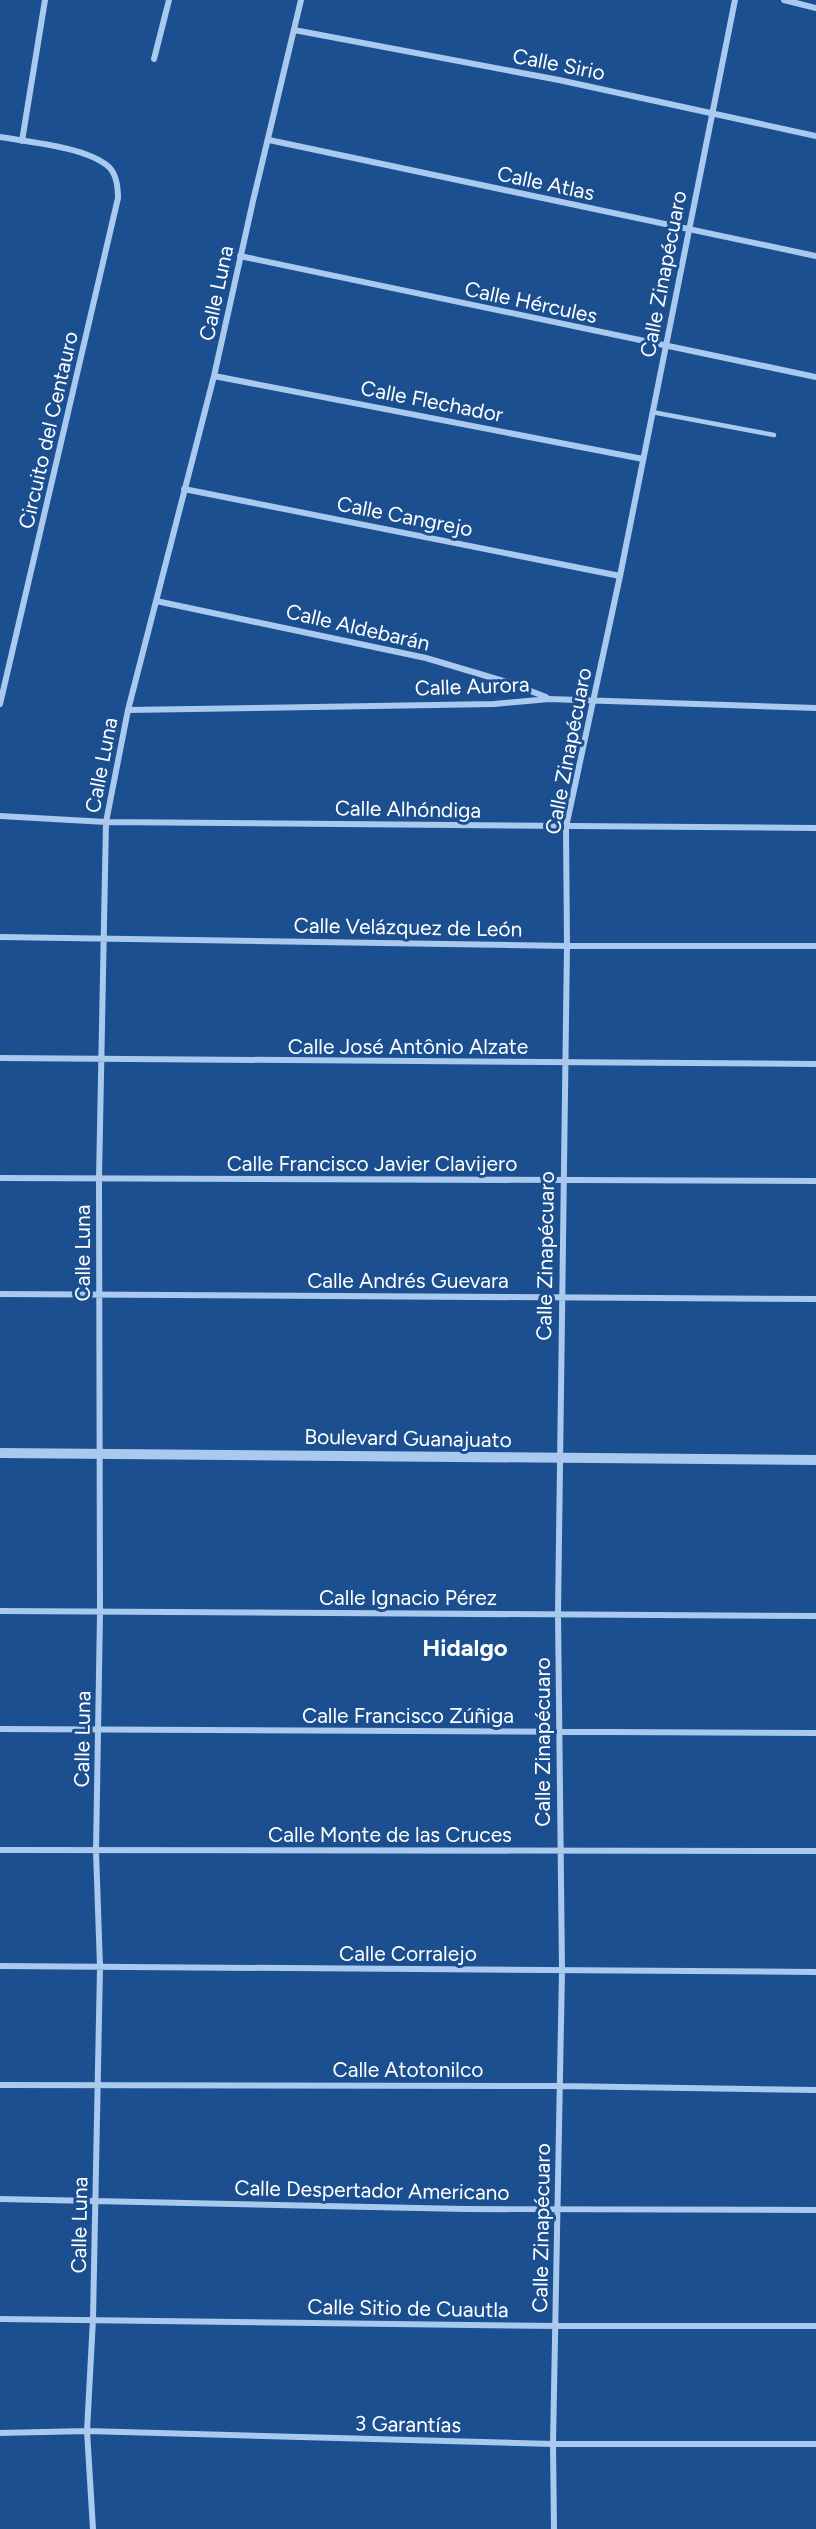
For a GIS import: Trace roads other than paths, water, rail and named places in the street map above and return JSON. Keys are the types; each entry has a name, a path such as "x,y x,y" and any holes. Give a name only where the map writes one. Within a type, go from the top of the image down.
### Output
{"street":[{"path":"0,137 22,141 45,0"},
{"path":"154,59 169,0"},
{"name":"Calle Luna","path":"93,2529 87,2432 93,2319 100,1967 96,1851 100,1614 99,1178 106,822 128,710 214,376 301,0"},
{"name":"Calle Zinapécuaro","path":"554,2529 553,2444 562,1970 558,1850 558,1613 567,946 566,827 620,576 735,0"},
{"path":"784,0 816,8"},
{"name":"Calle Sirio","path":"294,30 559,80 816,136"},
{"name":"Calle Atlas","path":"269,140 688,231 816,256"},
{"name":"Circuito del Centauro","path":"0,704 64,438 118,198 115,177 110,168 99,161 84,154 22,141"},
{"name":"Calle Hércules","path":"240,256 816,377"},
{"name":"Calle Flechador","path":"214,376 643,459"},
{"name":"Calle Cangrejo","path":"184,489 620,576"},
{"name":"Calle Aldebarán","path":"156,601 426,658 510,683 549,699"},
{"path":"0,669 8,670"},
{"name":"Calle Aurora","path":"128,710 494,704 549,699 816,708"},
{"name":"Calle Alhóndiga","path":"0,816 106,822 816,828"},
{"name":"Calle Velázquez de León","path":"0,937 567,946 816,946"},
{"name":"Calle José Antônio Alzate","path":"0,1059 816,1064"},
{"name":"Calle Francisco Javier Clavijero","path":"0,1178 816,1181"},
{"name":"Calle Andrés Guevara","path":"0,1294 816,1299"},
{"name":"Boulevard Guanajuato","path":"0,1453 816,1460"},
{"name":"Calle Ignacio Pérez","path":"0,1611 100,1614 558,1613 816,1616"},
{"name":"Calle Francisco Zúñiga","path":"0,1729 816,1733"},
{"name":"Calle Monte de las Cruces","path":"0,1850 816,1851"},
{"name":"Calle Corralejo","path":"0,1966 816,1972"},
{"name":"Calle Atotonilco","path":"0,2085 560,2086 816,2090"},
{"name":"Calle Despertador Americano","path":"0,2199 558,2210 816,2210"},
{"name":"Calle Sitio de Cuautla","path":"0,2319 557,2326 816,2326"},
{"name":"3 Garantías","path":"0,2433 87,2432 553,2444 816,2444"}],"lane":[{"path":"652,412 774,435"}],"district":[{"name":"Hidalgo","path":"465,1647"}]}
